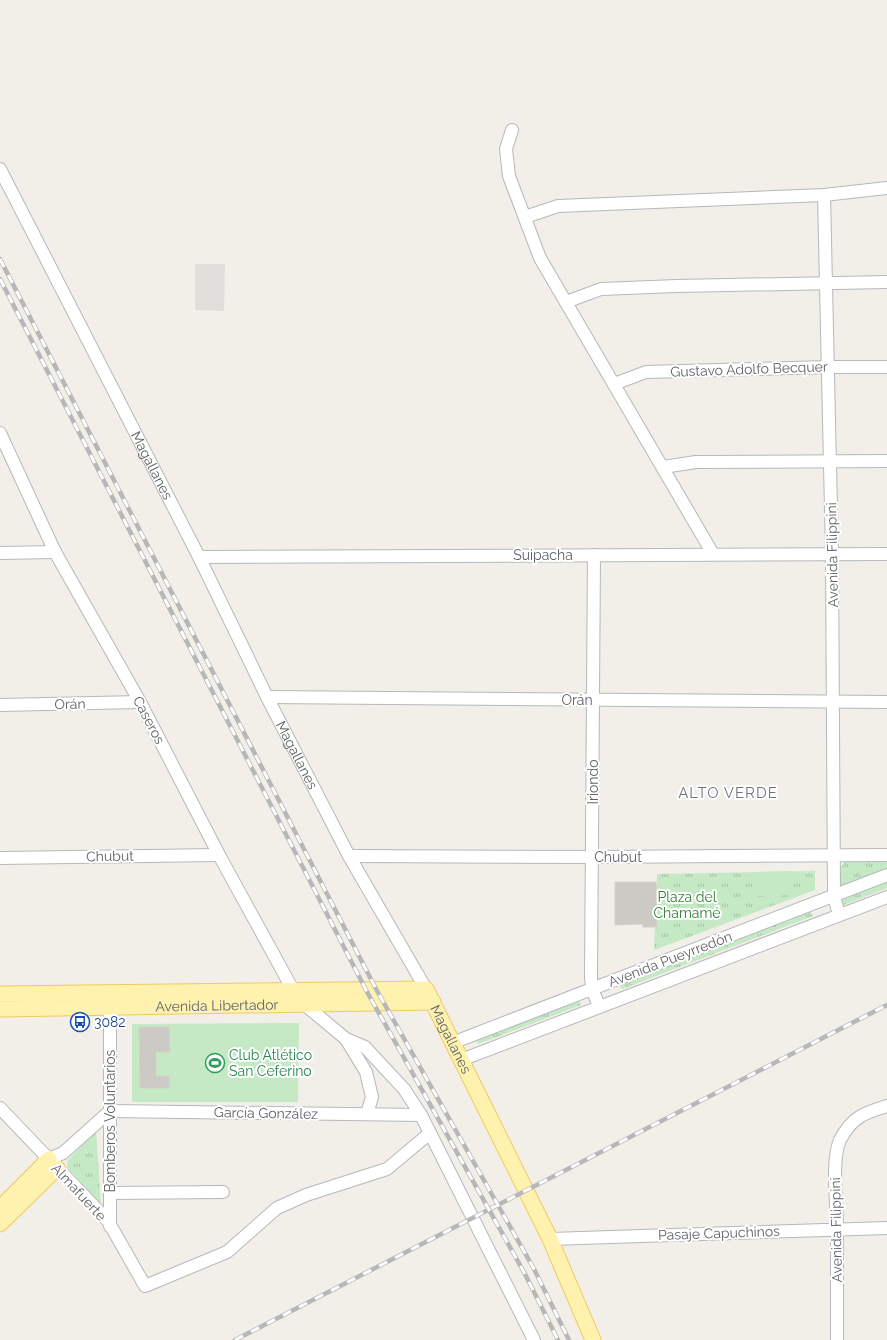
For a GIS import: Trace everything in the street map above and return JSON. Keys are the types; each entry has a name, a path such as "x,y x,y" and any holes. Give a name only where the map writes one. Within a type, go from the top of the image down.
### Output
{"main road":[{"name":"Avenida Libertador","path":"0,1009 110,1000 293,990 430,996"},
{"name":"Avenida Libertador","path":"0,994 110,1000 304,1004 430,996"},
{"name":"Magallanes","path":"430,996 550,1239 593,1340"},
{"path":"0,1208 56,1160"},
{"path":"0,1224 56,1160"}],"street":[{"path":"512,130 506,149 509,176 540,258 713,554"},
{"name":"Magallanes","path":"0,169 199,557 267,697 349,856 430,996"},
{"path":"525,218 558,206 824,195 887,188"},
{"name":"Avenida Filippini","path":"824,195 832,555 835,855 834,896 839,915"},
{"path":"566,302 601,289 887,282"},
{"name":"Gustavo Adolfo Becquer","path":"614,384 646,372 828,367 887,367"},
{"name":"Caseros","path":"0,433 56,552 140,702 219,855 293,990 304,1004 346,1039"},
{"path":"663,468 696,462 887,461"},
{"path":"0,553 56,552"},
{"name":"Suipacha","path":"199,557 887,554"},
{"name":"Iriondo","path":"594,555 591,976 592,989 599,1006"},
{"name":"Orán","path":"267,697 887,702"},
{"name":"Orán","path":"0,705 140,702"},
{"name":"Chubut","path":"0,858 219,855"},
{"name":"Chubut","path":"349,856 592,857 887,855"},
{"name":"Avenida Pueyrredón","path":"452,1042 887,876"},
{"name":"Avenida Pueyrredón","path":"461,1060 887,897"},
{"name":"Bomberos Voluntarios","path":"110,1000 110,1226"},
{"path":"346,1039 366,1072 372,1097 367,1114"},
{"path":"346,1039 365,1047 404,1089 421,1115 534,1340"},
{"name":"Avenida Filippini","path":"837,1340 837,1228 835,1158 840,1141 850,1124 865,1112 887,1106"},
{"name":"Almafuerte","path":"0,1108 56,1160 108,1221 145,1286 227,1252 277,1208 306,1195 387,1169 430,1133"},
{"path":"56,1160 110,1111"},
{"name":"García González","path":"110,1111 421,1115"},
{"path":"110,1193 223,1192"},
{"name":"Pasaje Capuchinos","path":"550,1239 837,1228 887,1228"}],"shaded area":[{"path":"195,264 225,264 224,311 195,310"}],"green space":[{"path":"887,859 887,872 840,888 839,871 845,861"},
{"path":"793,871 793,895 753,896 752,872"},
{"name":"Plaza del Chamamé","path":"815,871 815,890 654,950 657,874"},
{"path":"887,881 887,888 841,906 839,900"},
{"path":"810,911 813,916 622,989 619,984"},
{"path":"578,999 581,1005 478,1044 476,1039"},
{"name":"Club Atlético San Ceferino","path":"299,1023 298,1102 132,1102 132,1024"},
{"path":"96,1131 101,1205 67,1167 68,1160"}],"building":[{"path":"615,882 656,882 657,927 643,927 643,924 615,925"},
{"path":"139,1027 169,1027 170,1052 156,1052 156,1076 169,1076 169,1088 140,1088"}],"railway":[{"path":"0,259 376,989 534,1269 569,1340"},
{"path":"0,279 366,990 525,1274 558,1340"},
{"path":"235,1340 887,1005"}],"place":[{"name":"3082","path":"80,1022"},
{"name":"Club Atlético San Ceferino","path":"215,1063"}],"district":[{"name":"ALTO VERDE","path":"728,793"}]}
